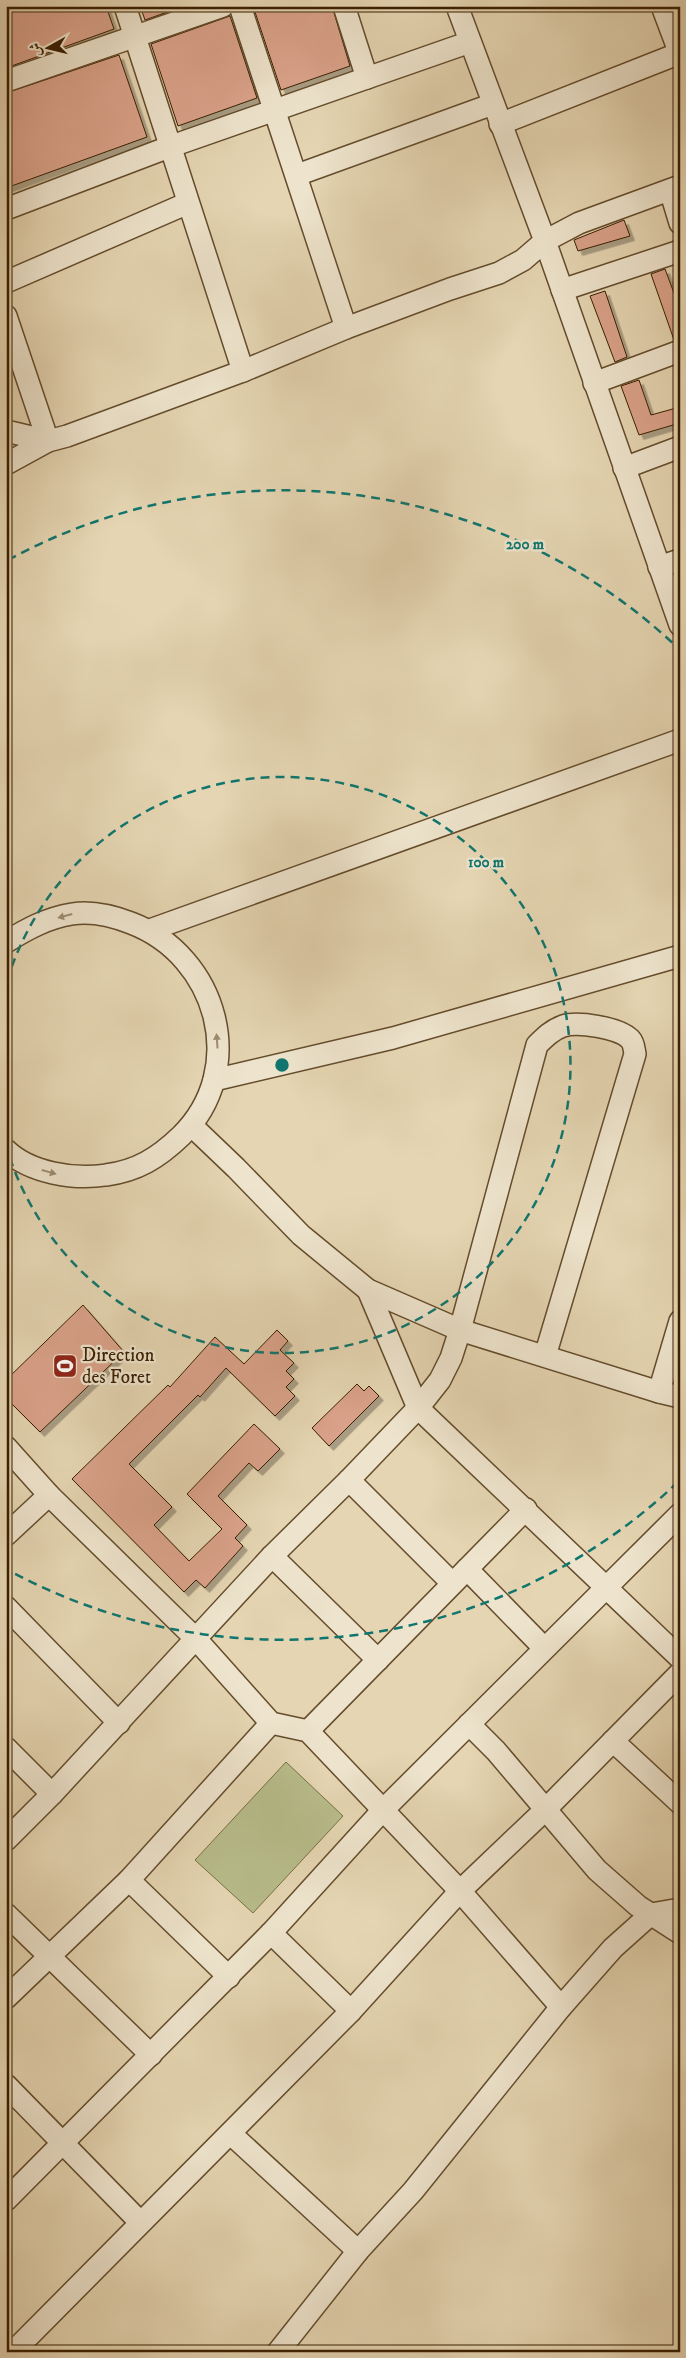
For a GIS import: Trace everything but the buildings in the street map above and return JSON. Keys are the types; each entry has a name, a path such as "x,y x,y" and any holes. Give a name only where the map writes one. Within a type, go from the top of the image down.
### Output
{"street":[{"path":"125,6 243,371"},
{"path":"6,81 136,38 223,6"},
{"path":"240,6 346,328"},
{"path":"344,6 367,78"},
{"path":"457,6 562,290 680,625"},
{"path":"297,175 496,114 680,53 662,6"},
{"path":"6,209 170,147 470,42"},
{"path":"6,464 48,441 67,436 243,371 346,328 450,289 499,273 523,260 544,241 579,223 675,188 680,223"},
{"path":"6,282 188,203"},
{"path":"562,290 680,251"},
{"path":"6,316 48,441"},
{"path":"594,383 680,351"},
{"path":"6,431 48,441"},
{"path":"624,468 680,447"},
{"path":"659,567 680,560"},
{"path":"150,930 680,740"},
{"path":"6,942 34,924 73,914 113,916 150,930 178,951 200,978 214,1010 218,1045 214,1080 205,1104 192,1126 163,1154 156,1158 127,1172 87,1178 47,1172 6,1150"},
{"path":"214,1080 393,1038 680,956"},
{"path":"6,1840 52,1794 272,1556 418,1408 440,1380 451,1358 460,1330 537,1045 550,1033 564,1026 584,1024 623,1033 632,1041 635,1054 545,1356"},
{"path":"192,1126 236,1168 301,1236 368,1290 460,1330 680,1397"},
{"path":"368,1290 418,1408 680,1658"},
{"path":"659,1392 680,1321"},
{"path":"6,1447 49,1495 196,1639 271,1724 308,1731 460,1891 561,2007"},
{"path":"349,1480 544,1648"},
{"path":"6,1535 49,1495"},
{"path":"308,1731 526,1509"},
{"path":"6,2200 271,1933 382,1811 604,1587 680,1514"},
{"path":"272,1556 378,1660"},
{"path":"6,1607 119,1722"},
{"path":"13,2352 351,2011 460,1891 545,1810 680,1673"},
{"path":"6,1998 129,1880 271,1724"},
{"path":"469,1724 496,1751 597,1870 625,1896 680,1933"},
{"path":"613,1741 680,1802"},
{"path":"6,1748 52,1794"},
{"path":"129,1880 229,1976"},
{"path":"278,2352 358,2251 413,2191 561,2007 613,1948 651,1914 680,1909"},
{"path":"6,1914 151,2055"},
{"path":"271,1933 351,2011"},
{"path":"6,2084 140,2222"},
{"path":"231,2134 358,2251"}],"green space":[{"path":"286,1762 343,1816 253,1913 195,1860"}],"place":[{"name":"Direction des Foret","path":"65,1366"}]}
